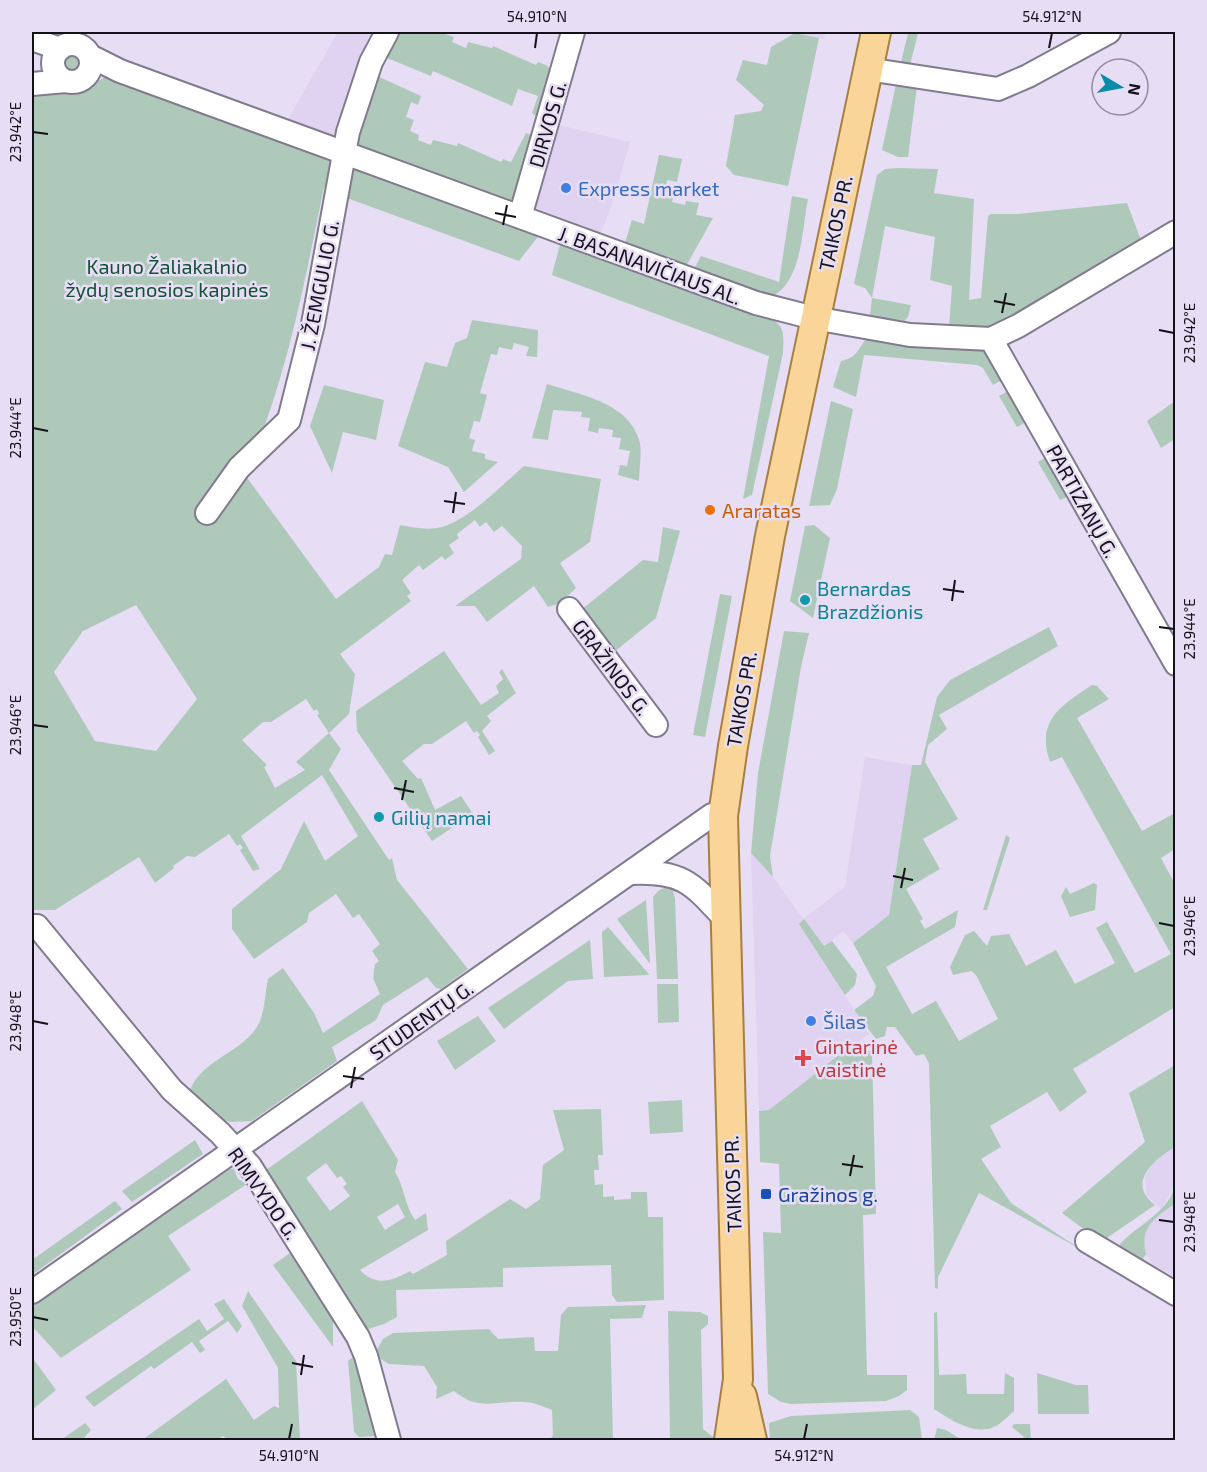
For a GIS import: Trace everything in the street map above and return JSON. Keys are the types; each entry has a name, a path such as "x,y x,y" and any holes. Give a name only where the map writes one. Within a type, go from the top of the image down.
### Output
{"main road":[{"name":"TAIKOS PR.","path":"729,1440 738,1379 723,816 757,604 814,318 876,32"},
{"name":"TAIKOS PR.","path":"738,1379 752,1440"}],"street":[{"name":"J. ŽEMGULIO G.","path":"207,513 239,468 289,420 313,324 342,153 371,62 387,32"},
{"name":"DIRVOS G.","path":"520,218 573,32"},
{"path":"867,69 998,89 1028,76 1109,32"},
{"path":"32,39 75,53"},
{"name":"J. BASANAVIČIAUS AL.","path":"75,53 342,153 765,306 814,318 910,334 991,339 1018,326 1176,232"},
{"path":"32,83 75,53"},
{"name":"PARTIZANŲ G.","path":"991,339 1176,664"},
{"name":"GRAŽINOS G.","path":"568,609 656,725"},
{"name":"STUDENTŲ G.","path":"32,1292 712,815 723,816"},
{"path":"632,873 660,872 690,883 725,919"},
{"name":"RIMVYDO G.","path":"34,926 166,1082 250,1166 358,1337 366,1356 389,1440"},
{"path":"1087,1241 1176,1294"}],"shaded area":[{"path":"338,32 379,32 337,137 333,140 286,123"},
{"path":"791,32 825,32 824,39"},
{"path":"542,121 630,142 611,208 599,237 516,206"},
{"path":"865,757 912,765 889,915 853,943 843,931 818,952 869,1034 769,1110 759,1111 751,853 773,877 803,919 845,887"},
{"path":"1175,1147 1175,1186 1161,1209 1146,1195 1145,1176 1155,1159"},
{"path":"1175,1204 1175,1276 1154,1266 1146,1254 1143,1242 1149,1224 1156,1216"}],"green space":[{"path":"397,32 445,32 454,37 452,42 466,48 468,42 492,48 493,46 536,65 538,62 546,65 554,73 542,121 532,113 538,96 518,89 512,106 433,71 431,76 382,56"},
{"path":"795,33 819,38 788,186 734,175 726,166 735,115 761,111 764,105 736,80 743,60 767,65 771,47"},
{"path":"908,33 918,33 909,69 901,62"},
{"path":"73,52 81,56 85,64 81,72 73,76 65,72 61,64 65,56"},
{"name":"Kauno Žaliakalnio žydų senosios kapinės","path":"111,74 331,161 328,188 324,187 283,369 245,475 336,599 379,567 385,554 392,555 400,525 428,529 448,525 483,503 524,466 601,479 590,542 560,563 576,588 560,603 548,607 534,586 487,622 475,606 455,606 521,559 522,546 502,526 494,532 486,522 480,527 475,520 457,534 459,538 449,545 454,553 445,560 442,556 423,570 419,565 402,580 411,593 407,596 411,601 340,654 355,674 349,714 329,733 341,749 329,770 389,860 392,858 397,880 468,969 441,989 436,988 427,977 383,1005 376,1020 332,1047 337,1061 252,1121 230,1122 214,1117 189,1094 194,1082 202,1072 253,1032 262,1016 268,979 283,968 314,1013 323,1033 380,994 373,978 375,964 379,961 372,951 380,944 359,914 353,918 336,894 309,913 307,922 254,959 232,929 232,909 281,869 304,821 325,861 358,836 322,775 241,836 260,869 253,871 240,850 243,848 240,844 237,846 229,834 195,857 187,856 155,883 139,857 55,910 32,910 32,94 53,89 77,92","holes":["136,605 197,699 156,751 95,741 54,672 83,631","306,699 314,711 317,709 319,714 317,715 329,733 296,762 305,770 275,788 264,767 267,765 242,740 263,722 271,722"]},
{"path":"375,75 421,96 418,105 411,102 406,117 414,120 410,131 419,135 418,140 431,145 433,140 457,146 458,143 501,162 503,159 511,162 526,133 537,137 516,206 354,146"},
{"path":"896,84 917,86 908,157 898,157 882,150"},
{"path":"659,155 682,159 677,182 667,180 665,191 674,193 672,202 685,205 686,201 699,203 696,215 713,218 685,268 624,246 632,220 644,224"},
{"path":"358,167 541,233 519,261 347,198 351,169"},
{"path":"885,169 938,169 934,193 974,199 969,300 981,298 988,216 991,214 1017,214 1127,203 1141,240 1015,318 986,330 949,328 952,286 930,280 935,237 885,226 872,298 865,288 854,284 877,175"},
{"path":"792,196 808,199 795,268 781,290 771,297 693,271 701,256 779,282"},
{"path":"561,240 763,313 776,321 782,329 783,353 752,495 743,499 769,356 552,275"},
{"path":"872,298 911,305 908,317 904,321 870,316"},
{"path":"472,320 538,330 537,357 526,356 529,347 514,343 512,350 499,347 497,355 491,354 480,393 487,395 480,422 474,421 469,438 475,440 472,451 485,454 485,459 498,462 464,492 448,467 398,446 425,362 447,367 455,343 467,338"},
{"path":"866,339 978,348 987,353 1004,379 993,385 983,368 977,365 864,355 856,397 833,387 841,361 854,355"},
{"path":"547,384 603,403 626,418 635,429 640,443 639,481 618,475 620,465 627,466 630,451 619,449 621,438 612,437 613,430 599,428 598,433 588,431 590,418 581,417 582,412 553,410 548,440 532,438"},
{"path":"324,385 384,400 376,440 343,432 332,473 310,426"},
{"path":"1010,390 1028,421 1017,427 999,396"},
{"path":"831,401 853,409 837,489 830,505 809,506"},
{"path":"1175,401 1175,439 1161,448 1147,421"},
{"path":"1048,456 1070,496 1060,500 1038,462"},
{"path":"814,525 830,538 813,618 790,601 805,526"},
{"path":"663,527 680,531 656,618 613,653 581,610 643,560 658,562"},
{"path":"720,594 732,596 705,737 693,735"},
{"path":"1049,627 1058,646 939,715 947,729 928,745 925,762 958,819 923,839 940,869 906,889 923,919 920,921 925,929 958,910 955,927 886,967 912,1014 936,1001 959,1041 998,1019 976,975 971,971 953,975 950,967 965,935 974,931 987,946 991,936 1009,934 1026,966 1056,950 1075,984 1115,963 1096,928 1107,922 1135,973 1171,954 1062,757 1050,762 1046,748 1049,725 1061,708 1092,685 1097,686 1109,699 1077,718 1142,831 1175,813 1175,849 1161,858 1175,884 1175,1007 1073,1069 1087,1092 1060,1112 1047,1092 990,1126 1001,1147 981,1159 1011,1203 1080,1249 979,1193 938,1277 938,1289 935,1288 929,1063 924,1054 916,1056 895,1027 887,1027 885,1036 876,1039 854,1010 873,996 876,986 853,943 889,915 912,765 921,765 937,697 950,680"},
{"path":"784,631 809,633 801,667 770,856 773,877 751,853 758,773"},
{"path":"444,651 481,705 499,693 496,686 503,679 499,672 502,669 516,693 487,716 491,721 482,731 495,751 489,755 478,737 480,735 477,731 474,733 466,721 432,744 424,744 402,761 418,779 421,778 435,810 461,796 473,814 432,841 357,731 356,711"},
{"path":"1006,835 1010,838 987,910 983,910"},
{"path":"1094,883 1097,885 1095,910 1070,917 1061,896 1066,887 1070,894"},
{"path":"666,887 673,891 675,899 678,979 657,979 653,897"},
{"path":"646,900 650,964 617,919"},
{"path":"804,919 824,946 832,941 857,974 855,985 845,995 799,924"},
{"path":"608,927 649,975 604,977 602,932"},
{"path":"590,940 593,979 568,981 504,1029 488,1008"},
{"path":"657,984 678,984 679,1022 658,1023"},
{"path":"478,1016 496,1041 455,1070 437,1041"},
{"path":"853,1044 872,1052 876,1214 863,1215 867,1375 907,1375 907,1390 886,1401 791,1404 781,1402 768,1394 763,1232 781,1233 779,1164 760,1162 759,1111 769,1110"},
{"path":"1175,1065 1175,1147 1152,1164 1143,1180 1146,1197 1155,1205 1101,1242 1062,1213 1145,1142 1129,1093"},
{"path":"682,1100 683,1132 650,1134 648,1102"},
{"path":"362,1101 398,1160 395,1172 411,1214 415,1220 426,1213 428,1230 360,1270 372,1279 390,1280 410,1271 413,1274 447,1255 446,1241 510,1199 526,1209 540,1199 543,1165 564,1150 553,1110 601,1109 603,1155 598,1155 599,1170 594,1170 595,1185 603,1184 603,1197 614,1196 614,1200 631,1199 631,1192 647,1192 648,1217 663,1217 664,1300 617,1302 612,1295 611,1265 503,1268 503,1287 396,1290 397,1317 359,1332 262,1173","holes":["326,1163 337,1178 341,1176 347,1184 343,1187 350,1196 330,1211 306,1178","398,1204 405,1217 385,1230 377,1217"]},
{"path":"195,1140 203,1154 132,1202 122,1191"},
{"path":"230,1169 234,1169 238,1179 247,1184 168,1236 191,1270 61,1358 32,1326 32,1307"},
{"path":"1175,1186 1175,1204 1150,1224 1145,1237 1146,1254 1138,1267 1114,1252 1164,1206"},
{"path":"115,1201 122,1209 32,1275 32,1260"},
{"path":"293,1251 333,1317 333,1347 273,1265"},
{"path":"248,1291 296,1361 300,1440 228,1440 223,1436 216,1440 142,1440 226,1379 254,1420 274,1406 279,1408 278,1368 242,1306"},
{"path":"224,1299 242,1326 237,1333 228,1321 199,1341 205,1350 200,1353 192,1342 154,1369 151,1366 94,1407 85,1397 199,1319 207,1331 224,1319 214,1304"},
{"path":"646,1305 642,1318 610,1319 613,1440 550,1440 553,1435 552,1410 528,1402 480,1403 454,1391 436,1399 437,1387 424,1366 389,1364 374,1355 383,1339 393,1333 489,1329 498,1339 534,1337 535,1351 558,1351 561,1315 568,1307"},
{"path":"668,1311 700,1312 708,1316 708,1324 701,1330 703,1429 713,1437 713,1440 670,1440"},
{"path":"937,1312 939,1375 966,1374 967,1394 1004,1394 1005,1373 1014,1378 1014,1411 996,1426 988,1429 971,1428 955,1422 934,1409 934,1313"},
{"path":"32,1357 56,1390 32,1410"},
{"path":"353,1357 365,1387 377,1436 359,1437 354,1432 348,1361"},
{"path":"1037,1373 1076,1385 1088,1385 1089,1414 1038,1414"},
{"path":"910,1410 919,1417 922,1439 770,1440 769,1423 791,1416"},
{"path":"85,1423 91,1430 84,1438 85,1440 61,1440"},
{"path":"1014,1424 1030,1424 1031,1440 1022,1440 1024,1437 1012,1427"},
{"path":"937,1428 946,1430 962,1440 934,1440"}],"place":[{"name":"Express market","path":"566,188"},
{"name":"Araratas","path":"710,510"},
{"name":"Bernardas Brazdžionis","path":"805,600"},
{"name":"Gilių namai","path":"379,817"},
{"name":"Šilas","path":"811,1021"},
{"name":"Gintarinė vaistinė","path":"803,1058"},
{"name":"Gražinos g.","path":"766,1194"}]}
